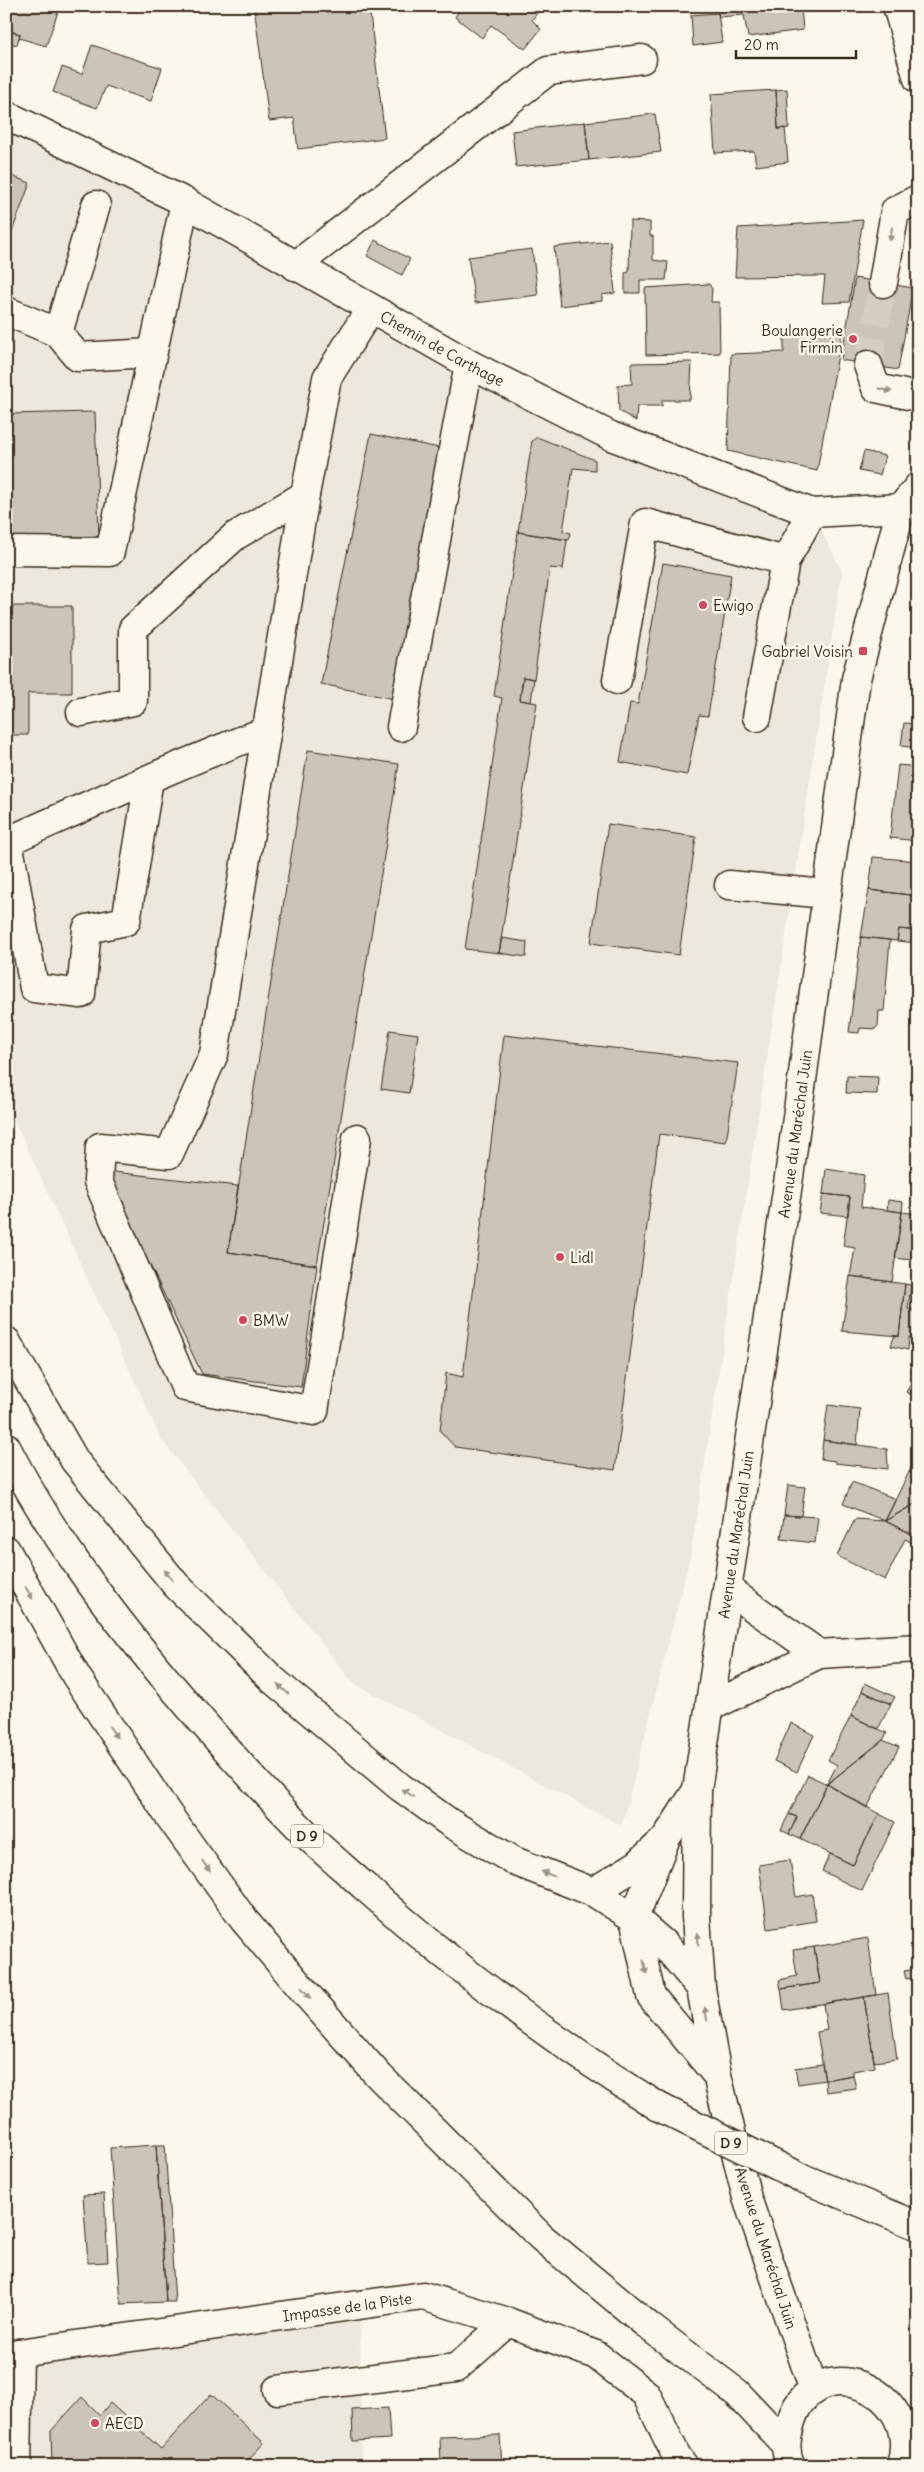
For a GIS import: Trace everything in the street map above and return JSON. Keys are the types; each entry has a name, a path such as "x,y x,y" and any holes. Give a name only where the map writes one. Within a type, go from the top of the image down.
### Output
{"main road":[{"path":"897,6 918,79"},
{"path":"296,266 548,71 642,59"},
{"name":"Chemin de Carthage","path":"6,115 185,202 469,364 611,436 812,513 901,508"},
{"path":"883,283 895,211 918,199"},
{"path":"6,551 110,552 185,202"},
{"path":"58,333 96,205"},
{"path":"357,1138 314,1411 185,1387 98,1181 100,1147 169,1154 214,1054 305,495 327,378 371,308"},
{"path":"6,311 58,333 78,357 152,353"},
{"path":"401,727 469,364"},
{"path":"868,364 876,388 918,397"},
{"name":"Avenue du Maréchal Juin","path":"814,2390 747,2198 717,2075 701,1988 696,1917 697,1790 788,1187 856,679 901,508 918,487"},
{"path":"80,712 133,701 133,630 235,536 305,495"},
{"path":"757,717 785,561 812,513"},
{"path":"617,680 645,523 785,561"},
{"path":"149,779 126,921 87,929 81,994 34,988 8,841 214,750 266,731"},
{"path":"729,885 827,894"},
{"path":"6,1341 75,1461 176,1585 272,1680 400,1787 450,1823 514,1861 593,1892 634,1918 664,1944 701,1988"},
{"name":"D 9","path":"6,1438 28,1490"},
{"name":"D 9","path":"6,1447 28,1490 75,1563 146,1655 217,1740 306,1835 393,1913 468,1974 595,2067 659,2107 802,2178 918,2226"},
{"path":"6,1550 76,1676 167,1813 244,1920 316,2004 392,2089 541,2237 651,2328 737,2393 788,2455"},
{"path":"727,1589 819,1654"},
{"path":"710,1706 819,1654 918,1648"},
{"name":"Avenue du Maréchal Juin","path":"697,1790 666,1838 634,1918 651,1996 717,2075"},
{"path":"593,1892 637,1865 666,1838"},
{"name":"Impasse de la Piste","path":"13,2355 423,2296 508,2322 596,2355 646,2394 676,2455 684,2466"},
{"path":"277,2390 456,2368 508,2322"},
{"path":"13,2355 17,2466"},
{"path":"788,2455 791,2420 803,2399 814,2390 833,2383 853,2382 872,2388 889,2400 912,2437 900,2466"}],"shaded area":[{"path":"6,115 469,364 812,513 842,571 691,1553 622,1826 353,1683 161,1439 6,1102"},
{"path":"360,2290 361,2466 6,2466 6,2339"}],"building":[{"path":"6,6 60,6 46,46 19,38 20,34 6,30"},
{"path":"254,6 369,6 385,138 298,149 294,118 269,121"},
{"path":"462,6 542,6 532,20 541,29 525,49 491,25 482,38 455,17"},
{"path":"717,6 779,6 780,10 801,8 803,30 748,37 744,15 719,17"},
{"path":"779,6 798,6 798,8 780,10"},
{"path":"718,13 722,42 693,46 691,15"},
{"path":"6,30 20,34 17,45 6,42"},
{"path":"92,45 162,68 151,101 106,86 97,108 53,92 62,67 82,74"},
{"path":"787,89 789,128 778,129 776,90"},
{"path":"776,90 778,129 785,128 788,162 756,166 754,151 715,153 711,94"},
{"path":"655,114 661,152 589,160 585,122"},
{"path":"585,122 589,160 516,167 512,131"},
{"path":"6,174 30,183 6,248"},
{"path":"863,220 849,302 822,303 825,276 735,277 738,228"},
{"path":"630,221 650,222 650,236 653,236 653,260 668,262 666,280 640,280 640,293 625,293 625,273 629,272"},
{"path":"375,240 410,259 402,275 367,256"},
{"path":"610,241 615,293 602,295 602,301 560,306 554,247"},
{"path":"532,249 538,295 475,303 468,257"},
{"path":"855,278 913,288 898,370 841,360"},
{"path":"709,284 712,289 711,302 719,302 720,353 646,355 645,288"},
{"path":"784,333 842,333 817,471 728,451 731,354 784,352"},
{"path":"692,362 690,400 662,400 662,406 637,406 636,421 619,411 618,385 632,384 631,363"},
{"path":"95,412 99,536 6,539 6,414"},
{"path":"371,434 444,449 394,699 321,684"},
{"path":"537,437 595,460 595,470 573,468 563,531 571,533 569,540 518,532 532,441"},
{"path":"864,451 885,456 880,475 859,471"},
{"path":"518,532 567,540 563,569 550,568 534,679 523,677 520,700 537,703 499,953 465,949 502,698 494,696"},
{"path":"663,563 731,575 708,716 699,715 687,775 620,762 630,703 638,704"},
{"path":"6,606 72,606 72,693 28,693 28,735 6,735"},
{"path":"523,677 534,679 531,702 520,700"},
{"path":"904,723 918,724 918,748 901,746"},
{"path":"308,750 399,764 317,1265 228,1252"},
{"path":"898,765 918,767 918,841 890,838"},
{"path":"608,824 696,837 679,955 591,943"},
{"path":"873,857 918,861 918,896 869,890"},
{"path":"869,890 918,896 918,931 899,929 897,941 861,937"},
{"path":"899,929 918,931 918,943 897,941"},
{"path":"861,937 890,940 884,1011 879,1011 878,1026 875,1029 860,1028 859,1033 849,1032"},
{"path":"502,938 527,942 526,957 499,953"},
{"path":"390,1030 418,1034 409,1093 381,1089"},
{"name":"Lidl","path":"504,1035 738,1063 726,1142 659,1134 615,1470 455,1447 440,1431 446,1373 463,1377"},
{"path":"847,1076 878,1077 877,1094 846,1093"},
{"path":"826,1169 864,1175 861,1207 902,1212 892,1282 850,1276 855,1248 843,1246 850,1197 823,1194"},
{"name":"BMW","path":"105,1171 238,1186 228,1252 317,1265 301,1387 202,1374"},
{"path":"823,1194 850,1197 848,1216 820,1213"},
{"path":"888,1200 903,1202 902,1212 887,1210"},
{"path":"902,1212 918,1214 912,1260 895,1258"},
{"path":"850,1276 905,1284 899,1336 842,1331"},
{"path":"905,1284 911,1285 908,1309 918,1310 918,1338 909,1337 908,1350 891,1346 894,1337 899,1336"},
{"path":"916,1375 918,1376 918,1398 906,1392"},
{"path":"828,1405 860,1409 857,1445 823,1440"},
{"path":"823,1440 887,1449 888,1469 835,1463 835,1461 821,1459"},
{"path":"918,1453 918,1476 909,1472"},
{"path":"909,1472 918,1476 918,1502 885,1521"},
{"path":"852,1482 896,1499 885,1521 843,1504"},
{"path":"788,1485 805,1487 801,1516 784,1515"},
{"path":"918,1502 918,1537 885,1521"},
{"path":"784,1515 818,1517 815,1543 781,1539"},
{"path":"855,1519 885,1521 918,1537 918,1546 905,1539 885,1580 837,1556"},
{"path":"865,1683 895,1697 891,1704 862,1691"},
{"path":"862,1691 891,1704 878,1729 851,1716"},
{"path":"851,1716 887,1733 883,1740 827,1784 837,1765 828,1760"},
{"path":"791,1723 814,1735 797,1772 774,1761"},
{"path":"883,1740 899,1747 867,1808 827,1784"},
{"path":"808,1775 827,1784 800,1839 789,1834 797,1817 789,1814"},
{"path":"827,1784 879,1814 853,1865 800,1839"},
{"path":"789,1814 797,1817 789,1834 781,1830"},
{"path":"879,1814 895,1822 862,1891 822,1871 830,1854 853,1865"},
{"path":"790,1860 796,1897 812,1894 816,1921 768,1929 759,1865"},
{"path":"868,1938 876,1995 784,2010 781,1989 820,1983 814,1947"},
{"path":"814,1947 820,1983 781,1989 779,1980 797,1976 793,1950"},
{"path":"916,1969 917,1977 906,1979 904,1971"},
{"path":"888,1993 897,2059 874,2062 864,1997"},
{"path":"864,1997 875,2067 853,2071 853,2075 825,2080 817,2032 827,2030 823,2004"},
{"path":"822,2064 825,2080 798,2084 795,2068"},
{"path":"853,2075 856,2088 826,2092 825,2080"},
{"path":"156,2145 166,2302 121,2304 110,2148"},
{"path":"156,2145 165,2145 175,2302 166,2302"},
{"path":"104,2194 108,2262 88,2263 83,2195"},
{"name":"AECD","path":"211,2394 264,2443 242,2466 52,2466 51,2431 82,2397 100,2415 110,2403 161,2449"},
{"path":"388,2408 390,2439 353,2441 352,2410"},
{"path":"500,2435 502,2466 441,2466 440,2437"}],"tunnel":[{"path":"868,365 883,283"}],"place":[{"name":"Boulangerie Firmin","path":"853,339"},
{"name":"Ewigo","path":"703,605"},
{"name":"Gabriel Voisin","path":"863,651"},
{"name":"Lidl","path":"560,1257"},
{"name":"BMW","path":"243,1320"},
{"name":"AECD","path":"95,2423"}]}
